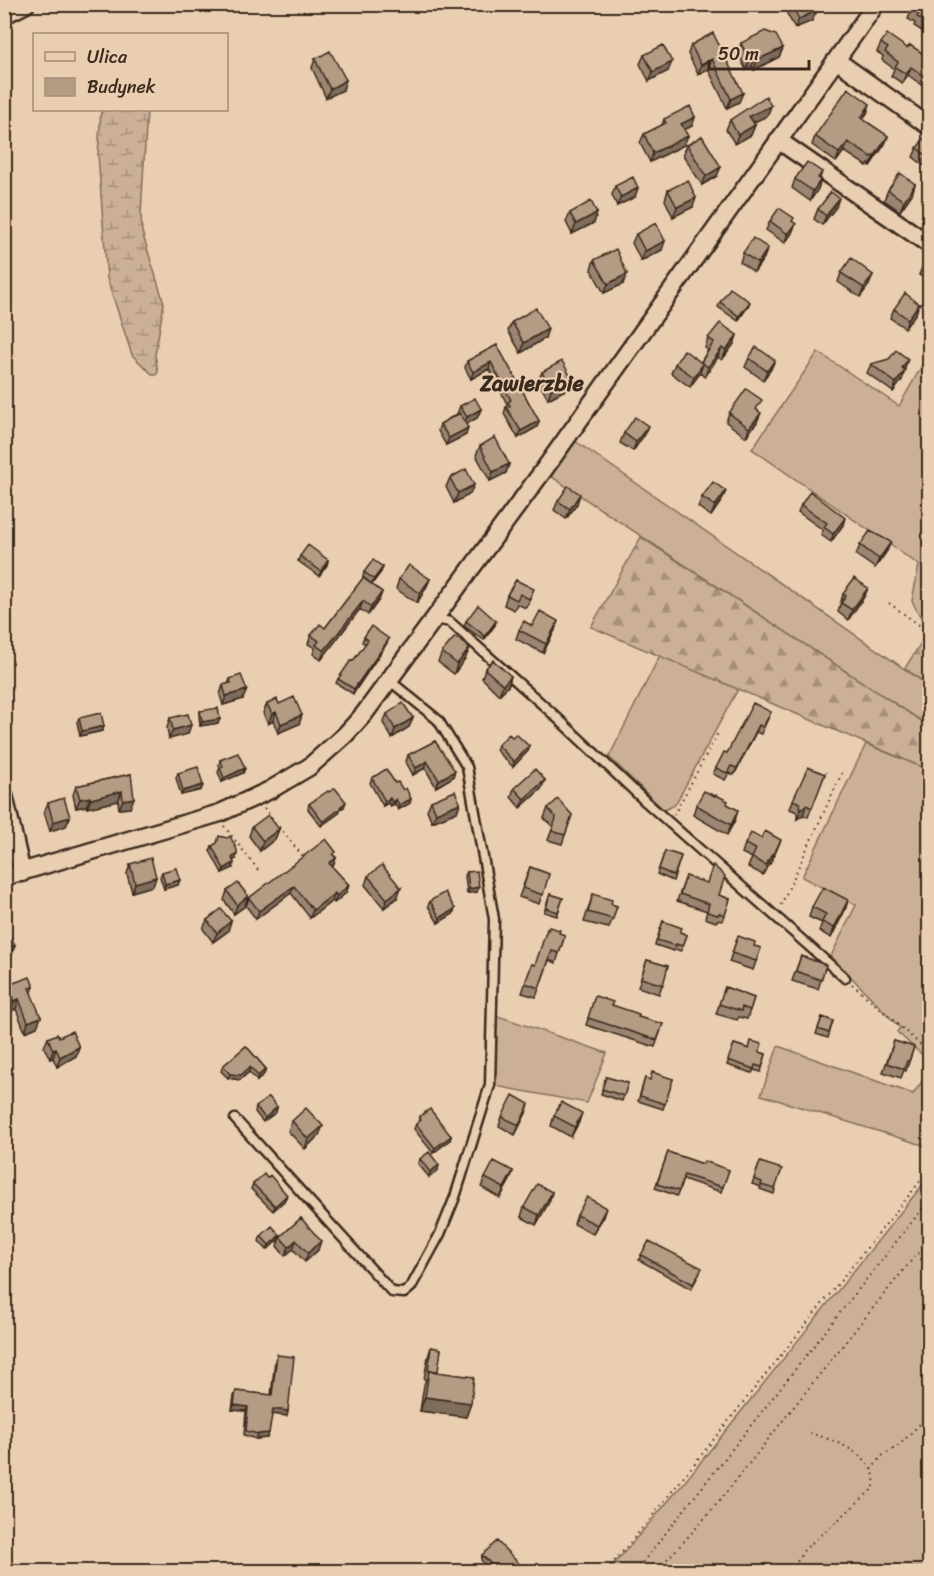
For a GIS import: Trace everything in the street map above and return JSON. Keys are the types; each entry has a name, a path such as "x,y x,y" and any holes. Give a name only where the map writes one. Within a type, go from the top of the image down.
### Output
{"street":[{"path":"4,15 26,4"},
{"path":"4,878 214,815 255,797 309,767 345,735 389,680 550,462 876,4"},
{"path":"836,60 930,127"},
{"path":"778,140 930,245"},
{"path":"4,795 22,873"}],"lane":[{"path":"434,619 450,622 845,978"},
{"path":"235,1119 392,1292 404,1293 411,1287 440,1234 455,1197 490,1085 494,919 467,767 438,720 389,680"}],"path":[{"path":"889,603 930,633"},
{"path":"670,822 719,731"},
{"path":"775,916 842,773"},
{"path":"255,797 310,866"},
{"path":"214,815 259,871"},
{"path":"845,978 930,1053"},
{"path":"600,1572 612,1564 627,1548 930,1169"},
{"path":"635,1572 930,1199"},
{"path":"654,1572 684,1543 720,1502 930,1238"},
{"path":"918,1253 930,1277"},
{"path":"871,1470 882,1456 897,1446 919,1425 930,1405"},
{"path":"792,1572 804,1550 874,1488 874,1474 860,1455 833,1440 810,1433"}],"green space":[{"path":"101,111 147,111 142,232 164,303 155,355 158,372 156,375 153,375 132,355 107,278 98,154"},
{"path":"818,352 899,406 923,364 929,369 929,425 926,430 930,432 929,633 912,601 919,565 752,449"},
{"path":"568,436 929,686 929,726 543,471"},
{"path":"641,537 929,726 929,770 591,627"},
{"path":"928,632 930,633 929,686 905,668"},
{"path":"660,655 738,689 675,805 664,810 609,757"},
{"path":"866,744 929,770 929,1061 897,1032 900,1028 831,956 856,905 802,877"},
{"path":"492,1014 607,1053 587,1103 490,1085"},
{"path":"778,1046 913,1094 929,1072 929,1147 761,1095"},
{"path":"929,1177 929,1571 608,1571 683,1484"}],"building":[{"path":"791,4 817,4 814,6 816,11 799,19"},
{"path":"915,4 930,4 930,24 917,17 919,14 912,9"},
{"path":"765,31 776,35 783,48 757,60 756,57 749,60 741,43"},
{"path":"713,33 743,93 731,99 712,59 701,65 691,45"},
{"path":"887,34 907,48 910,45 930,58 930,80 911,67 906,74 895,67 898,62 885,52 888,48 881,43"},
{"path":"663,45 672,62 653,72 644,55"},
{"path":"330,51 346,80 330,89 315,59"},
{"path":"848,88 870,104 861,118 888,136 874,157 848,142 839,153 815,136"},
{"path":"766,96 771,106 749,116 755,125 738,135 730,120"},
{"path":"690,106 695,117 681,124 688,136 653,153 644,134 666,123 664,119"},
{"path":"928,133 930,134 930,158 917,148"},
{"path":"702,136 721,167 706,176 687,145"},
{"path":"807,162 822,172 818,178 821,179 813,191 795,179"},
{"path":"900,173 915,184 904,201 888,190"},
{"path":"633,177 638,188 621,197 615,186"},
{"path":"688,180 696,198 677,207 668,190"},
{"path":"831,192 839,198 826,216 818,209"},
{"path":"591,201 597,213 576,224 570,213"},
{"path":"779,208 794,218 792,221 796,224 788,234 770,221"},
{"path":"656,223 665,241 645,251 636,234"},
{"path":"753,238 768,248 758,263 743,253"},
{"path":"616,249 627,274 608,284 594,260"},
{"path":"930,256 930,271 923,265"},
{"path":"851,258 873,275 864,288 841,273"},
{"path":"730,288 750,302 739,316 720,302"},
{"path":"905,293 919,304 908,319 894,309"},
{"path":"536,308 548,329 524,343 512,322"},
{"path":"720,323 737,335 726,351 722,348 708,367 701,362 714,342 708,338"},
{"path":"497,345 539,421 521,431 506,407 510,406 508,402 511,400 491,362 473,372 467,361"},
{"path":"756,347 775,360 767,371 749,358"},
{"path":"684,350 703,364 694,377 675,364"},
{"path":"896,350 908,359 902,368 905,370 896,383 871,364 889,359"},
{"path":"562,361 572,379 551,389 542,372"},
{"path":"746,389 762,400 756,409 761,413 749,428 729,413"},
{"path":"475,398 481,409 467,417 460,406"},
{"path":"460,413 468,428 449,438 440,424"},
{"path":"635,417 648,426 636,442 624,433"},
{"path":"495,437 509,464 493,472 480,446"},
{"path":"466,469 474,485 458,493 450,478"},
{"path":"713,482 726,491 715,506 702,497"},
{"path":"568,486 580,494 570,509 558,501"},
{"path":"810,491 845,518 833,534 824,527 827,523 801,505"},
{"path":"870,531 891,542 879,559 860,545"},
{"path":"308,545 328,560 321,571 300,556"},
{"path":"373,560 383,567 374,579 364,572"},
{"path":"409,565 430,579 420,593 399,579"},
{"path":"363,578 382,592 371,607 363,601 324,651 316,645 319,641 311,635 320,624 325,628"},
{"path":"854,578 868,588 852,610 841,603 846,596 843,594"},
{"path":"516,580 534,589 529,599 520,594 517,600 507,595"},
{"path":"478,605 496,621 485,636 466,621"},
{"path":"540,611 558,621 546,644 519,630 524,621 532,626"},
{"path":"371,626 389,639 354,689 338,679 368,640 364,637"},
{"path":"455,637 470,648 457,664 442,652"},
{"path":"493,660 511,676 503,685 485,669"},
{"path":"241,675 247,690 226,696 223,685 231,683 230,679"},
{"path":"294,697 302,715 281,724 276,712 272,714 267,704 277,699 279,704"},
{"path":"403,703 413,718 395,729 387,714"},
{"path":"753,703 771,712 763,727 759,725 737,768 731,766 727,773 716,768 724,752 727,753"},
{"path":"8,706 11,724 4,725 4,707"},
{"path":"218,708 220,719 202,722 200,711"},
{"path":"101,713 104,726 82,731 79,718"},
{"path":"188,714 191,725 173,730 170,718"},
{"path":"509,734 512,737 516,734 529,746 514,762 498,745"},
{"path":"435,741 455,771 439,780 427,761 416,768 408,755"},
{"path":"238,753 245,768 224,778 220,760"},
{"path":"198,767 203,785 183,791 178,773"},
{"path":"808,767 825,774 812,808 806,805 801,809 800,803 793,800"},
{"path":"386,769 395,783 398,782 403,790 406,788 411,799 399,805 396,799 392,802 390,798 385,801 372,778"},
{"path":"535,769 545,780 524,799 514,788"},
{"path":"131,774 134,798 123,800 122,791 91,799 90,797 80,799 76,786"},
{"path":"335,788 346,802 323,822 309,804"},
{"path":"455,791 460,803 436,813 431,801"},
{"path":"704,791 728,801 727,804 738,810 731,825 696,805"},
{"path":"64,798 70,817 53,822 48,803"},
{"path":"558,799 572,815 565,835 552,831 556,818 548,808"},
{"path":"268,815 279,829 263,841 252,827"},
{"path":"765,831 781,840 766,865 752,858 756,849 745,844 751,833 761,838"},
{"path":"219,836 227,838 230,836 237,850 237,854 232,858 234,863 224,869 212,846 217,843"},
{"path":"326,839 336,852 333,855 336,858 329,863 349,885 337,896 335,893 313,910 294,886 259,911 249,898"},
{"path":"665,851 681,856 674,876 659,869"},
{"path":"151,858 156,877 135,883 130,864"},
{"path":"382,865 401,888 387,899 368,876"},
{"path":"713,865 725,876 719,895 730,899 725,915 707,912 709,904 680,894 686,876 707,883"},
{"path":"530,867 549,874 543,895 523,888"},
{"path":"176,868 180,880 165,884 162,872"},
{"path":"477,871 479,887 469,889 467,872"},
{"path":"238,883 248,896 237,905 227,891"},
{"path":"823,887 848,900 834,928 822,922 826,914 812,907"},
{"path":"445,892 455,909 440,918 430,901"},
{"path":"550,894 563,898 558,912 546,908"},
{"path":"593,894 612,900 611,904 617,906 613,919 588,912"},
{"path":"221,909 231,921 217,933 207,920"},
{"path":"663,921 682,928 680,932 687,935 683,946 657,940"},
{"path":"549,927 560,930 559,933 565,935 559,953 552,951 539,988 525,983 532,964 535,965"},
{"path":"10,935 15,945 4,950 4,938"},
{"path":"738,936 755,942 754,946 761,948 756,961 732,953"},
{"path":"801,956 826,965 821,980 796,971"},
{"path":"647,960 668,966 663,985 641,978"},
{"path":"30,977 34,987 29,988 41,1017 28,1022 19,999 14,1001 8,985"},
{"path":"725,987 754,998 750,1010 742,1007 741,1011 719,1004"},
{"path":"595,996 613,1002 612,1005 639,1014 638,1017 663,1024 657,1040 588,1018"},
{"path":"822,1017 833,1021 829,1033 818,1029"},
{"path":"72,1031 79,1047 60,1057 56,1049 53,1050 48,1038 57,1034 59,1037"},
{"path":"751,1041 762,1044 759,1052 766,1054 762,1067 755,1065 754,1069 728,1060 734,1044 749,1049"},
{"path":"894,1041 914,1047 904,1069 887,1063"},
{"path":"246,1046 266,1069 258,1076 250,1067 241,1075 230,1074 223,1066"},
{"path":"652,1072 673,1079 665,1104 640,1096 645,1078 650,1080"},
{"path":"606,1077 628,1083 624,1096 602,1089"},
{"path":"513,1095 529,1104 519,1125 502,1117"},
{"path":"269,1097 277,1107 265,1118 256,1107"},
{"path":"561,1102 582,1113 575,1127 554,1116"},
{"path":"306,1108 323,1126 308,1139 292,1121"},
{"path":"430,1109 451,1136 435,1148 416,1124 421,1120 419,1117"},
{"path":"429,1152 439,1165 430,1172 420,1159"},
{"path":"668,1152 729,1170 723,1187 684,1175 679,1191 657,1184"},
{"path":"494,1161 513,1171 504,1188 485,1178"},
{"path":"760,1162 782,1169 775,1189 761,1185 762,1182 754,1179"},
{"path":"264,1174 267,1178 270,1175 287,1195 275,1206 253,1184"},
{"path":"537,1184 552,1192 539,1215 524,1207"},
{"path":"587,1197 606,1208 597,1225 577,1215"},
{"path":"301,1218 321,1241 308,1253 296,1240 289,1247 280,1237"},
{"path":"272,1226 280,1235 269,1245 261,1236"},
{"path":"649,1241 702,1268 693,1284 641,1255"},
{"path":"431,1347 441,1349 438,1371 428,1370"},
{"path":"277,1355 294,1357 288,1411 273,1409 269,1433 258,1434 246,1431 248,1407 234,1405 236,1391 272,1395"},
{"path":"429,1371 474,1377 471,1403 425,1397"},
{"path":"497,1541 525,1570 524,1572 499,1572 482,1555"}],"district":[{"name":"Zawierzbie","path":"532,383"}]}
